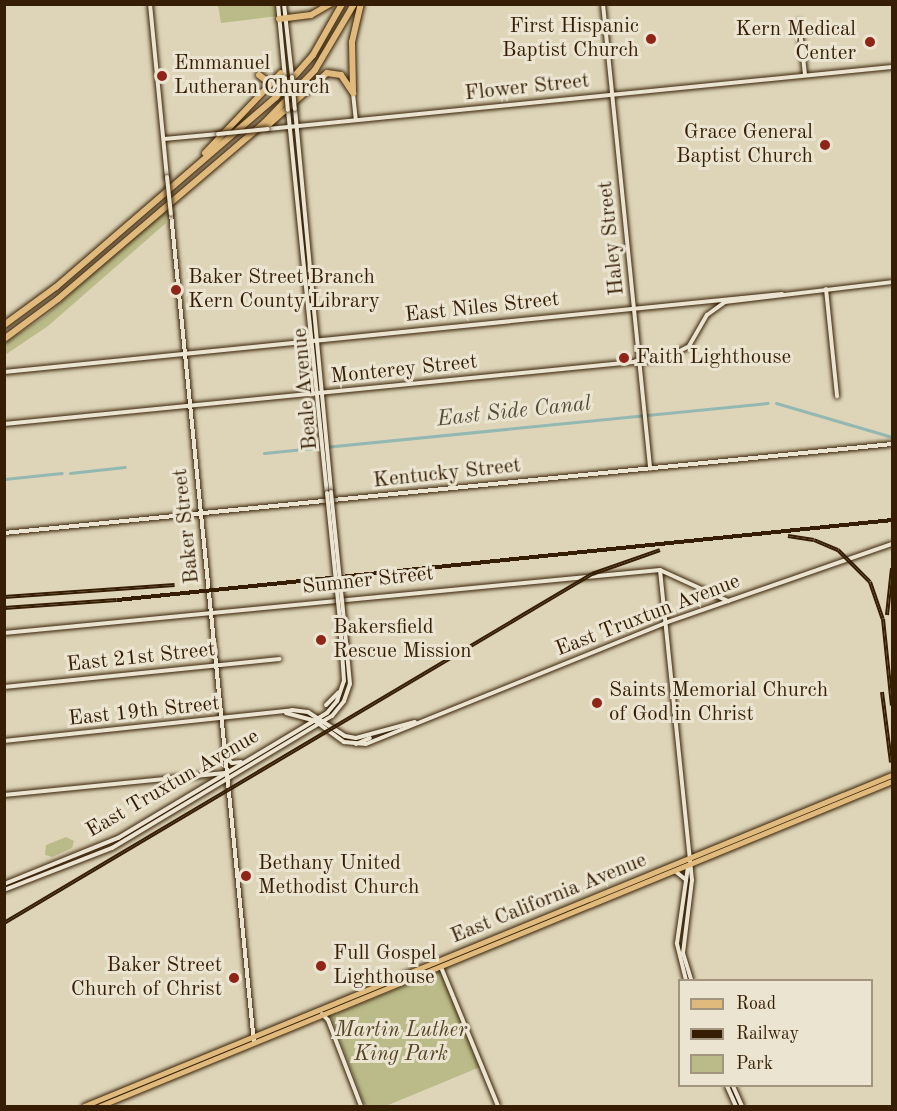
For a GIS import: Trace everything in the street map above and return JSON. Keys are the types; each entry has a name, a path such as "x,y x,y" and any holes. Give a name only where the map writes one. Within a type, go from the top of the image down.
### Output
{"highway":[{"path":"282,18 311,15 330,4"},
{"path":"4,325 56,287 296,75 323,40 342,4"},
{"path":"4,339 58,299 241,142 300,88 332,46 354,4"},
{"path":"353,93 352,42 361,4"},
{"path":"185,174 266,88 284,74"},
{"path":"258,75 267,81 266,88"},
{"path":"241,142 288,110 323,75 341,75 353,93"}],"main road":[{"name":"East California Avenue","path":"84,1107 892,775"},
{"name":"East California Avenue","path":"100,1107 892,782"},
{"path":"168,1078 185,1065"},
{"path":"109,1103 128,1089"},
{"path":"89,1107 100,1100"}],"street":[{"name":"Baker Street","path":"150,4 254,1043"},
{"name":"Beale Avenue","path":"278,4 292,77 317,339 319,394 349,687 339,709 320,724"},
{"name":"Beale Avenue","path":"284,4 282,18 284,74 310,340 319,394"},
{"name":"Haley Street","path":"603,4 650,469"},
{"path":"800,22 805,75"},
{"name":"Flower Street","path":"164,139 892,67"},
{"path":"284,74 291,71"},
{"path":"353,93 356,120"},
{"name":"East Niles Street","path":"4,372 892,282"},
{"path":"826,289 837,396"},
{"name":"East Niles Street","path":"664,359 689,346 707,315 720,305 782,294"},
{"name":"Monterey Street","path":"4,424 664,359"},
{"path":"327,397 335,392"},
{"path":"304,395 313,399"},
{"name":"Kentucky Street","path":"4,533 892,444"},
{"name":"East Truxtun Avenue","path":"320,717 345,736 373,736 416,722 665,623 892,544"},
{"path":"660,570 692,899 683,953 690,979"},
{"name":"Sumner Street","path":"4,633 660,570 728,601"},
{"name":"Beale Avenue","path":"342,622 343,686"},
{"name":"East 21st Street","path":"4,687 280,659"},
{"path":"326,705 343,686"},
{"path":"343,686 334,706 315,720 344,742 355,744 373,736"},
{"name":"East 19th Street","path":"4,741 301,710 320,717"},
{"name":"East 19th Street","path":"286,713 315,720"},
{"name":"East Truxtun Avenue","path":"4,884 118,838 315,720"},
{"name":"East Truxtun Avenue","path":"355,744 379,740 416,722"},
{"name":"East Truxtun Avenue","path":"4,890 112,848 320,724"},
{"path":"275,751 287,736"},
{"path":"225,752 232,763 250,758"},
{"path":"4,795 227,772"},
{"path":"686,979 677,943 688,866"},
{"path":"42,869 44,875"},
{"path":"675,871 686,881"},
{"path":"441,967 498,1107"},
{"path":"317,1011 323,1015 361,1107"},
{"path":"727,1087 736,1107"},
{"path":"734,1087 742,1107"}],"green space":[{"path":"218,5 276,5 277,16 221,23"},
{"path":"165,211 166,223 48,326 5,355 5,343 44,317"},
{"path":"66,837 74,841 72,848 52,857 45,855 46,845"},
{"name":"Martin Luther King Park","path":"441,971 480,1067 386,1106 365,1106 331,1016"}],"waterway":[{"name":"East Side Canal","path":"264,453 768,403"},
{"name":"East Side Canal","path":"776,403 892,437"},
{"name":"East Side Canal","path":"70,473 125,467"},
{"name":"East Side Canal","path":"4,479 62,473"}],"railway":[{"path":"4,608 117,600 892,520"},
{"path":"788,536 814,540 838,550 870,582 883,619 892,706"},
{"path":"4,923 592,574 660,550"},
{"path":"887,615 892,568"},
{"path":"4,597 175,585"},
{"path":"882,692 891,762"}],"place":[{"name":"First Hispanic Baptist Church","path":"651,39"},
{"name":"Kern Medical Center","path":"870,42"},
{"name":"Emmanuel Lutheran Church","path":"162,76"},
{"name":"Grace General Baptist Church","path":"825,145"},
{"name":"Baker Street Branch Kern County Library","path":"176,290"},
{"name":"Faith Lighthouse","path":"624,358"},
{"name":"Bakersfield Rescue Mission","path":"321,640"},
{"name":"Saints Memorial Church of God in Christ","path":"597,703"},
{"name":"Bethany United Methodist Church","path":"246,876"},
{"name":"Full Gospel Lighthouse","path":"321,966"},
{"name":"Baker Street Church of Christ","path":"234,978"}]}
